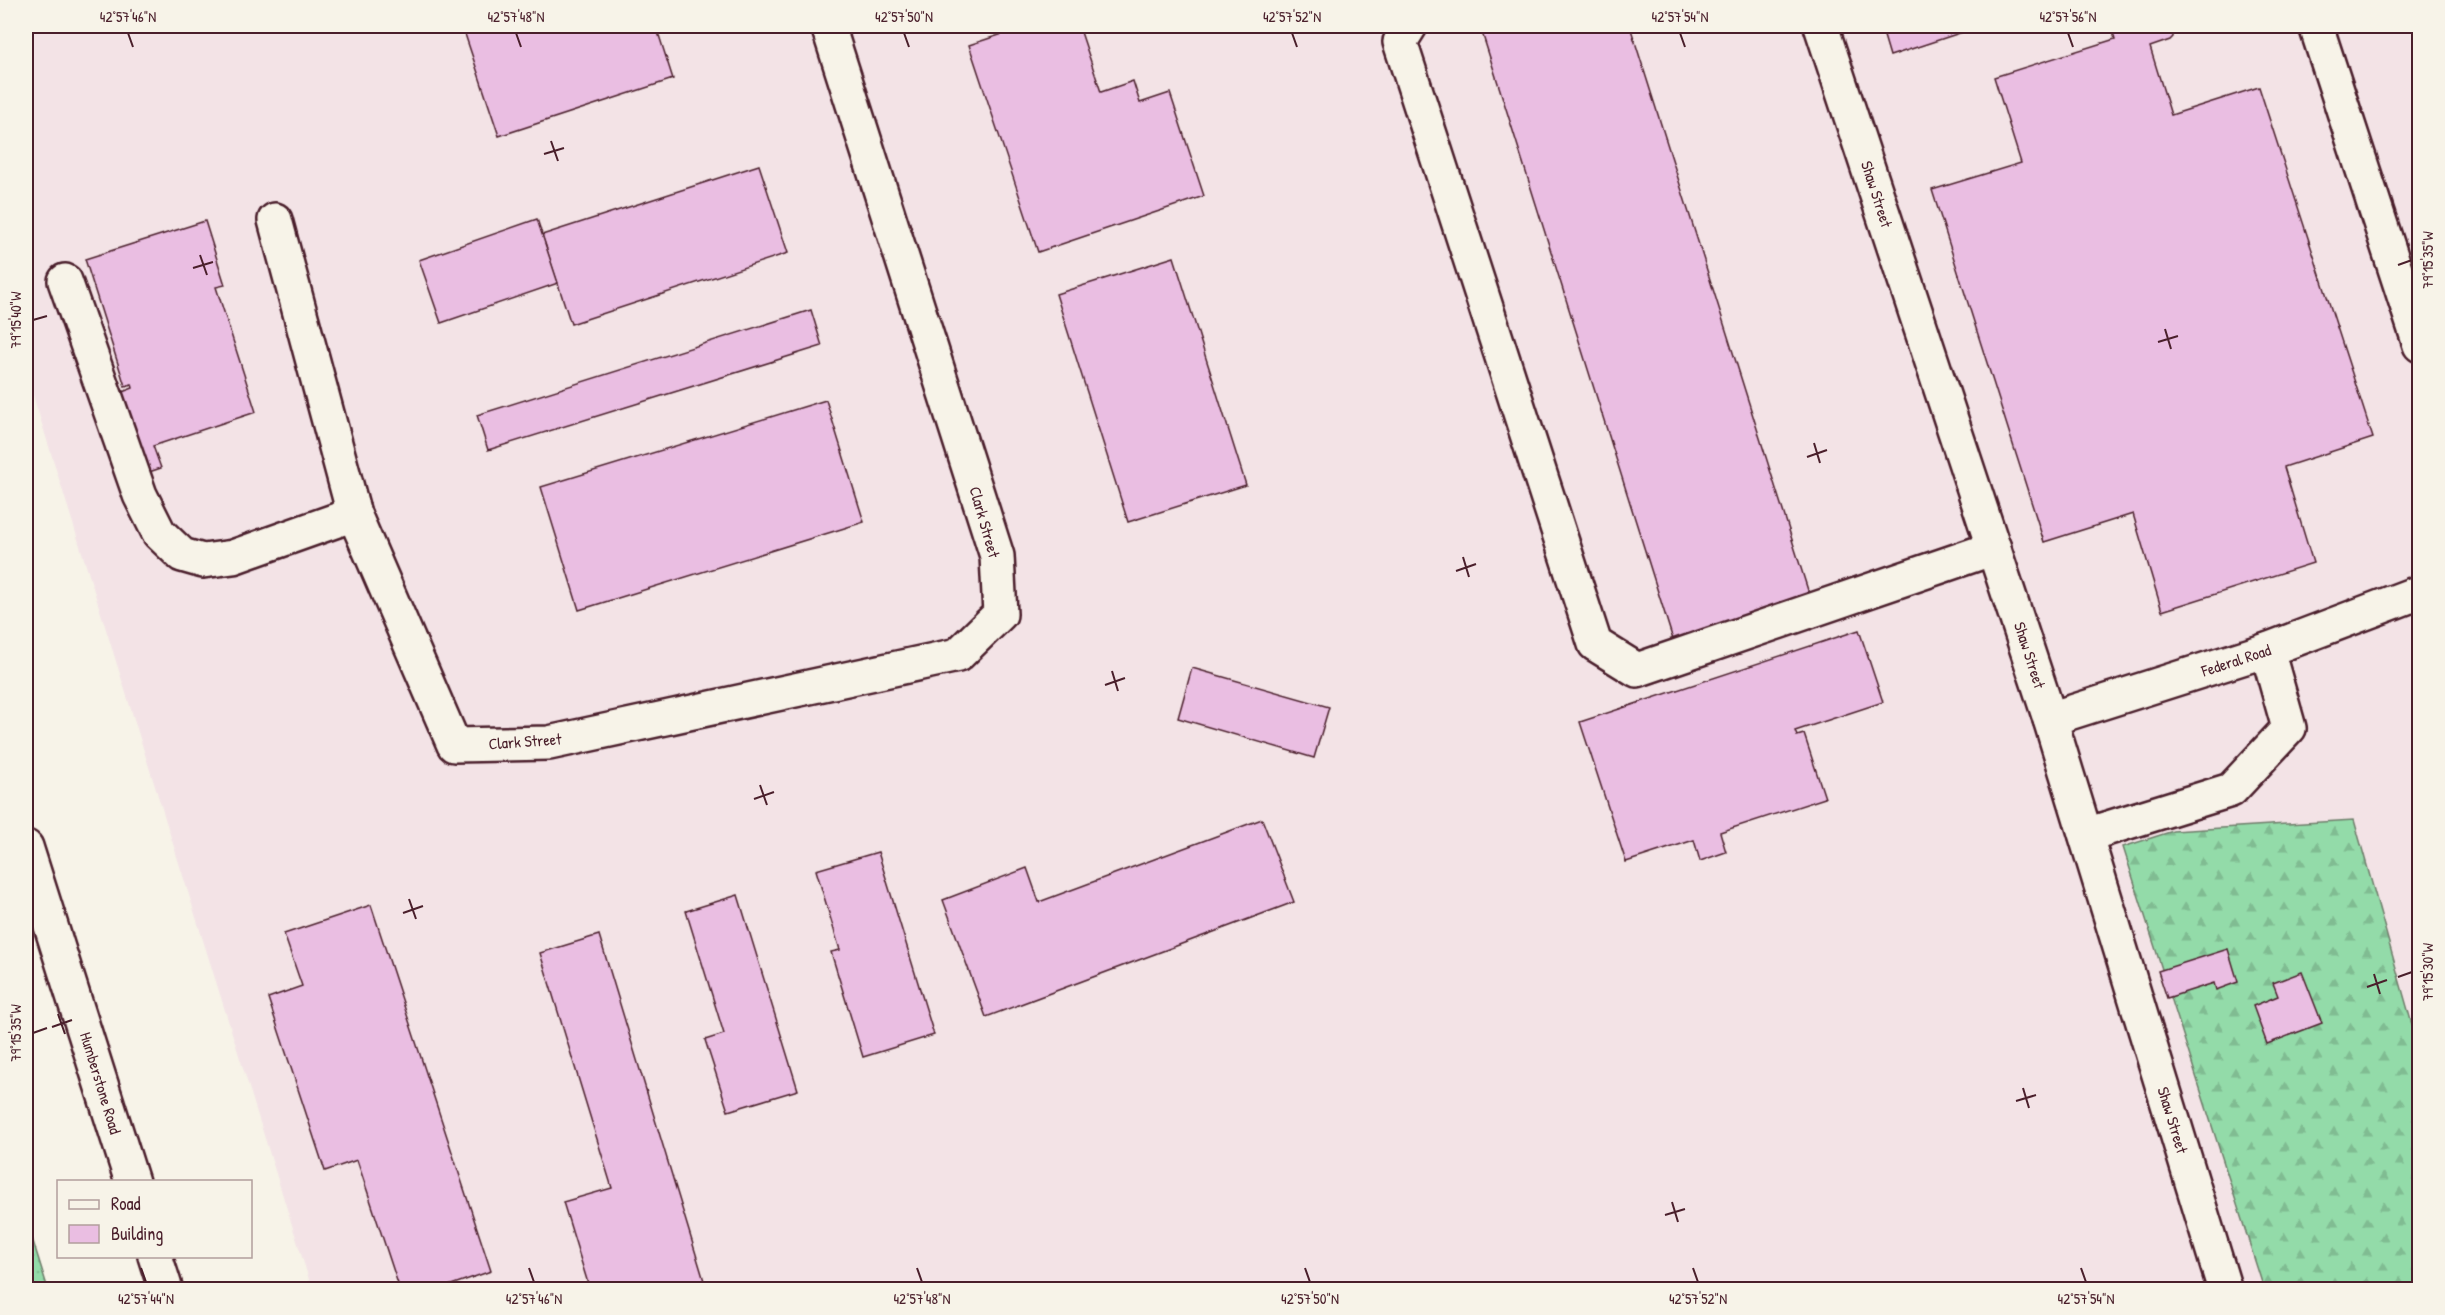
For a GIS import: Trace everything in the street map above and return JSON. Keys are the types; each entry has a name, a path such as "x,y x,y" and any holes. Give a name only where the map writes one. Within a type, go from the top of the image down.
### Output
{"street":[{"name":"Clark Street","path":"354,514 454,745 549,743 957,655 1000,614 997,556 828,26"},
{"path":"1410,26 1400,42 1595,644 1636,670 1994,548"},
{"name":"Shaw Street","path":"1821,26 2050,719 2225,1290"},
{"path":"2316,26 2420,345"},
{"path":"65,281 140,495 159,533 182,555 203,561 233,557 354,514 275,220"},
{"name":"Federal Road","path":"2050,719 2267,650 2420,592"},
{"path":"2086,835 2231,790 2289,728 2267,650"},
{"name":"Humberstone Road","path":"26,847 131,1180"},
{"path":"155,1258 166,1290"}],"shaded area":[{"path":"26,26 2419,26 2419,1289 312,1289 26,373"}],"green space":[{"path":"2354,820 2419,1049 2419,1289 2264,1289 2123,847 2173,831"},
{"path":"26,1219 48,1289 26,1289"}],"building":[{"path":"479,26 656,26 673,79 499,136 464,31"},
{"path":"1027,26 1079,26 1101,92 1133,81 1140,103 1170,93 1204,196 1038,252 969,45"},
{"path":"1480,26 1630,26 1812,603 1675,646"},
{"path":"1881,26 1981,26 1890,56"},
{"path":"2111,26 2126,26 2129,35 2157,26 2170,26 2173,29 2173,37 2170,40 2150,47 2171,115 2259,87 2373,438 2284,467 2313,563 2162,611 2133,514 2044,542 1932,190 2021,163 1994,77 2115,39"},
{"path":"759,165 788,253 571,324 542,235"},
{"path":"537,219 558,283 441,323 419,260"},
{"path":"205,221 225,285 216,287 256,412 153,446 161,468 143,474 117,394 133,388 132,384 125,386 85,259"},
{"path":"1174,257 1246,485 1128,522 1056,294"},
{"path":"811,310 822,346 488,450 477,415"},
{"path":"826,400 864,522 579,610 541,487"},
{"path":"1859,630 1883,702 1795,731 1797,736 1804,734 1825,798 1720,832 1726,852 1700,861 1694,840 1626,862 1580,722"},
{"path":"1192,668 1329,707 1314,758 1178,718"},
{"path":"1262,819 1294,902 986,1017 943,900 1027,868 1039,902"},
{"path":"878,852 934,1035 863,1057 831,952 840,950 816,870"},
{"path":"738,895 798,1090 728,1111 705,1040 724,1034 686,911"},
{"path":"371,905 491,1271 437,1290 400,1290 357,1160 325,1171 268,998 302,986 284,934"},
{"path":"599,935 705,1284 687,1290 590,1290 563,1202 612,1188 540,953"},
{"path":"2228,949 2238,982 2216,990 2214,983 2167,998 2158,971"},
{"path":"2302,972 2322,1023 2267,1044 2253,1006 2278,996 2273,983"}]}
